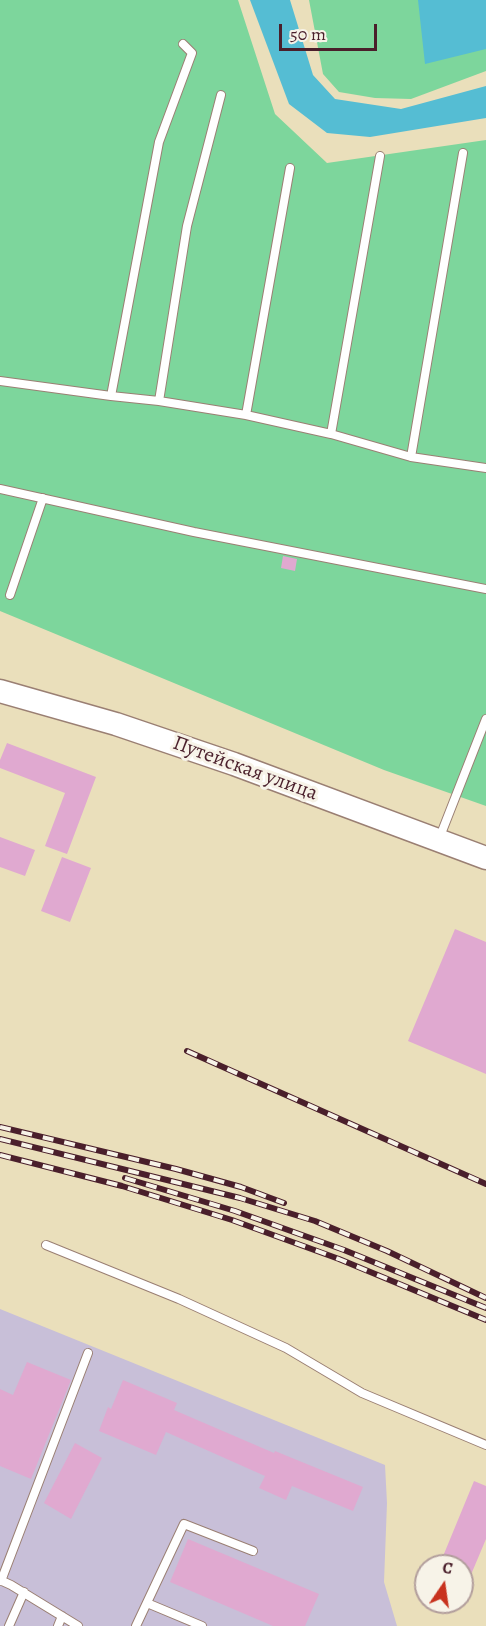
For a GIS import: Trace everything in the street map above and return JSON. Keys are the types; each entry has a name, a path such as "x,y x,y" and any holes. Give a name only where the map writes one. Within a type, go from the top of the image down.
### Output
{"main road":[{"name":"Путейская улица","path":"0,691 116,724 213,756 438,842 486,858"}],"lane":[{"path":"111,396 159,142 192,53 183,44"},
{"path":"159,400 187,226 220,95"},
{"path":"411,457 464,153"},
{"path":"331,434 380,156"},
{"path":"246,415 290,168"},
{"path":"0,381 159,400 246,415 331,434 411,457 486,468"},
{"path":"0,489 194,532 486,589"},
{"path":"10,595 44,498"},
{"path":"438,842 486,719"},
{"path":"46,1245 190,1304 286,1348 362,1393 486,1445"},
{"path":"78,1626 24,1592 0,1581 88,1353"},
{"path":"136,1626 184,1524 253,1551"},
{"path":"9,1626 24,1592"},
{"path":"147,1603 202,1626"},
{"path":"58,1626 62,1616"}],"shaded area":[{"path":"0,1309 385,1465 387,1503 384,1582 397,1626 0,1626"}],"green space":[{"path":"0,0 238,0 275,114 327,163 486,140 486,806 384,770 0,611"},
{"path":"309,0 486,0 486,71 411,99 375,98 339,92 323,74"}],"water":[{"path":"250,0 290,0 313,75 335,99 401,109 486,86 486,118 370,137 327,133 289,104"},
{"path":"418,0 486,0 486,49 425,64"}],"building":[{"path":"283,556 297,559 295,571 281,568"},
{"path":"7,743 96,777 67,854 45,846 65,793 0,768 0,760"},
{"path":"0,837 35,850 25,876 0,867"},
{"path":"62,857 91,868 70,922 41,911"},
{"path":"455,929 486,942 486,1074 408,1041"},
{"path":"27,1362 71,1380 31,1479 0,1466 0,1389 13,1395"},
{"path":"123,1380 177,1403 174,1410 274,1453 275,1451 363,1487 353,1511 292,1486 286,1500 259,1488 265,1476 166,1432 156,1455 99,1431 108,1407 111,1409"},
{"path":"75,1443 102,1458 71,1519 44,1503"},
{"path":"474,1481 486,1486 486,1539 474,1568 474,1554 444,1554"},
{"path":"188,1539 319,1594 305,1626 273,1626 170,1582"}],"railway":[{"path":"187,1051 486,1184"},
{"path":"0,1127 176,1169 241,1187 284,1203"},
{"path":"0,1139 240,1198 315,1221 387,1251 486,1298"},
{"path":"0,1155 122,1186 232,1220 339,1259 486,1320"},
{"path":"125,1178 235,1211 344,1250 486,1308"}]}
